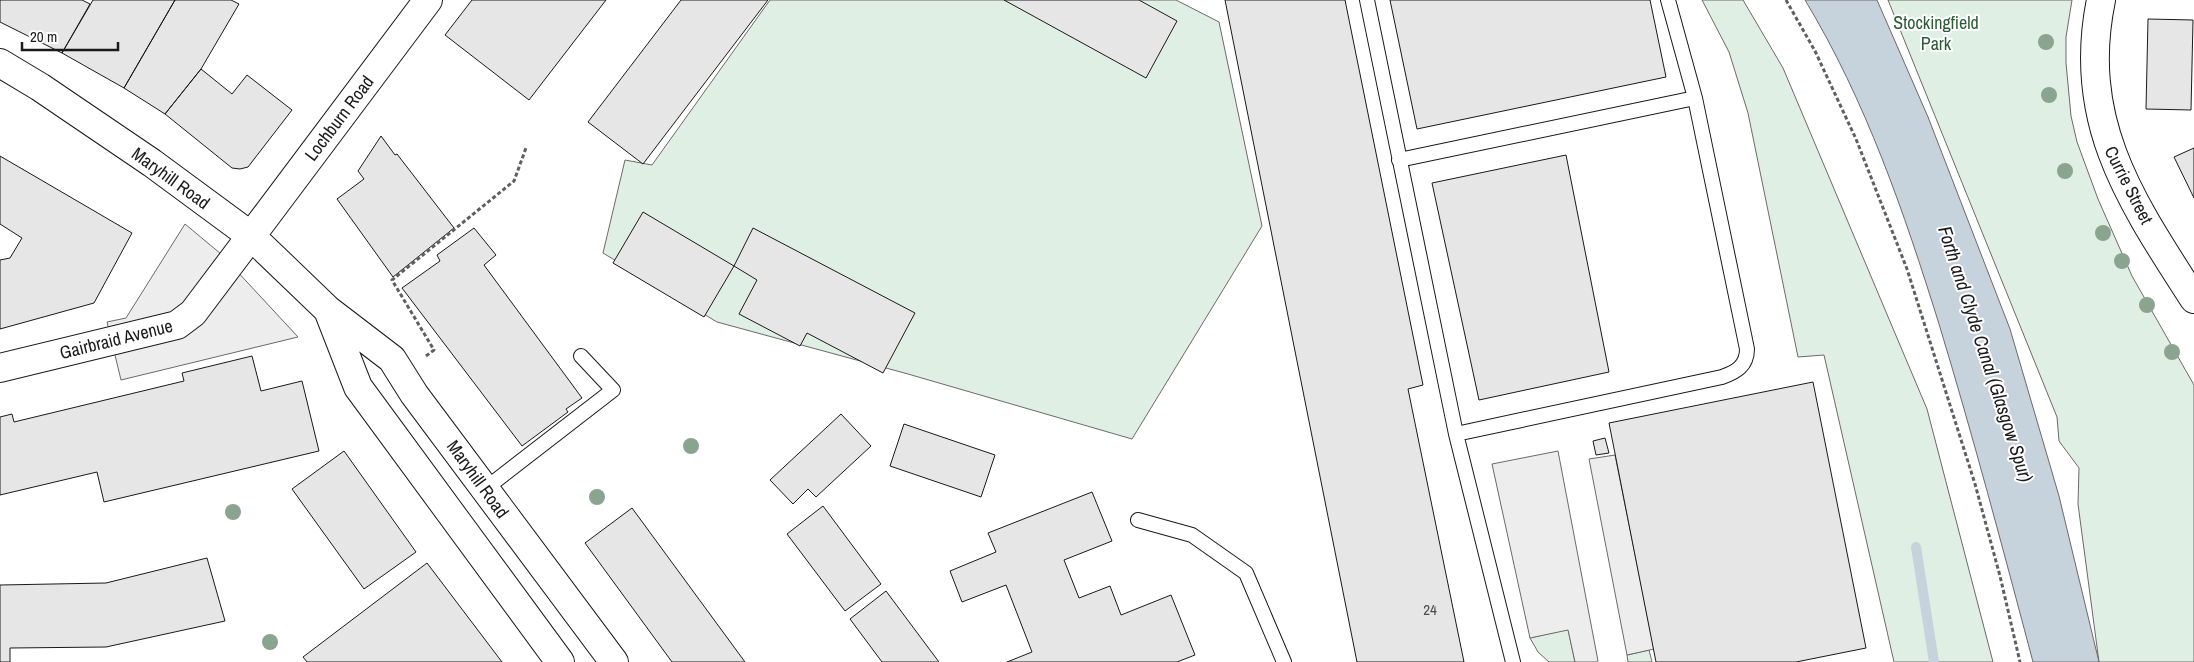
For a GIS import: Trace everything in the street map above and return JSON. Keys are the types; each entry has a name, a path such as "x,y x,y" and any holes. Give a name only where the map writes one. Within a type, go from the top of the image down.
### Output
{"main road":[{"name":"Lochburn Road","path":"251,236 428,0"},
{"name":"Currie Street","path":"2100,0 2094,64 2098,109 2105,135 2122,180 2194,299"},
{"name":"Maryhill Road","path":"0,63 47,91 152,163 251,236 328,310 392,359 414,394 614,662"},
{"name":"Gairbraid Avenue","path":"0,368 168,328 186,320 251,236"},
{"name":"Maryhill Road","path":"328,310 358,387 560,662"}],"lane":[{"path":"1367,0 1456,434 1513,662"},
{"path":"1456,434 1722,377 1735,372 1747,357 1747,349 1694,98 1668,0"},
{"path":"1399,160 1694,98"},
{"path":"485,489 613,390 581,356"},
{"path":"1138,520 1192,535 1246,573 1284,662"}],"path":[{"path":"1786,0 1804,31 1856,139 1907,269 1975,484 2000,576 2020,662"},
{"path":"421,360 434,350 392,280 514,181 526,148"}],"green space":[{"path":"770,0 1176,0 1219,22 1262,226 1132,439 908,374 717,322 603,253 625,160 652,165"},
{"path":"1702,0 1743,0 1783,68 1927,409 1993,662 1894,662 1824,355 1798,357 1748,113 1729,52"},
{"name":"Stockingfield Park","path":"1888,0 2072,0 2066,37 2066,63 2071,116 2077,142 2098,199 2132,276 2194,385 2194,662 2099,662 2078,504 2079,468 2059,441 2057,417"},
{"path":"1568,629 1575,662 1549,662 1538,652 1530,638"},
{"path":"1649,650 1652,662 1628,662 1627,655"}],"shaded area":[{"path":"185,224 221,254 298,337 121,380 107,322 126,318"},
{"path":"1558,451 1598,661 1596,662 1575,662 1568,630 1530,638 1492,464"},
{"path":"1615,455 1654,649 1627,655 1589,459"}],"water":[{"name":"Forth and Clyde Canal (Glasgow Spur)","path":"1805,0 1877,0 1928,117 2010,329 2059,496 2099,662 2033,662 1964,408 1912,240 1865,117 1827,38"}],"building":[{"path":"0,0 82,0 90,4 62,53 0,22"},
{"path":"93,0 175,0 124,88 62,53"},
{"path":"175,0 231,0 239,4 201,69 165,114 124,88"},
{"path":"472,0 606,0 529,100 445,35"},
{"path":"681,0 768,0 643,164 588,122"},
{"path":"1004,0 1139,0 1177,21 1146,78"},
{"path":"1225,0 1345,0 1423,385 1408,389 1464,662 1357,662"},
{"path":"1390,0 1650,0 1666,77 1417,129"},
{"path":"2148,19 2193,20 2191,110 2146,109"},
{"path":"201,69 232,94 247,75 292,110 248,167 232,168 165,114"},
{"path":"381,136 454,228 393,277 337,199 364,179 358,171"},
{"path":"2194,148 2194,198 2174,157"},
{"path":"1566,155 1609,372 1479,400 1432,183"},
{"path":"0,156 132,233 94,303 0,329 0,260 10,258 22,238 0,224"},
{"path":"643,212 734,266 704,317 613,263"},
{"path":"474,228 496,255 484,265 582,398 566,409 568,412 522,446 402,288 440,261 437,255"},
{"path":"753,228 915,313 883,373 807,333 800,346 739,314 757,280 734,266"},
{"path":"252,356 261,391 302,381 319,451 104,502 97,472 0,495 0,417 12,414 14,422 184,381 182,373"},
{"path":"1813,382 1866,648 1796,662 1656,662 1609,423"},
{"path":"841,414 871,446 816,497 808,489 793,504 770,480"},
{"path":"904,424 995,455 981,497 890,466"},
{"path":"1605,438 1609,453 1596,455 1593,441"},
{"path":"344,451 416,552 364,589 292,489"},
{"path":"1092,492 1112,541 1064,560 1079,598 1110,586 1121,615 1171,595 1195,655 1177,662 1007,662 1032,652 1006,585 962,602 950,571 996,552 988,533"},
{"path":"823,506 881,584 845,611 787,534"},
{"path":"632,508 745,662 672,662 585,543"},
{"path":"207,558 225,621 106,647 10,648 10,662 0,662 0,585 106,583"},
{"path":"427,563 502,662 307,662 303,657"},
{"path":"886,591 939,662 882,662 850,619"}],"waterway":[{"path":"1916,547 1934,662"}]}
